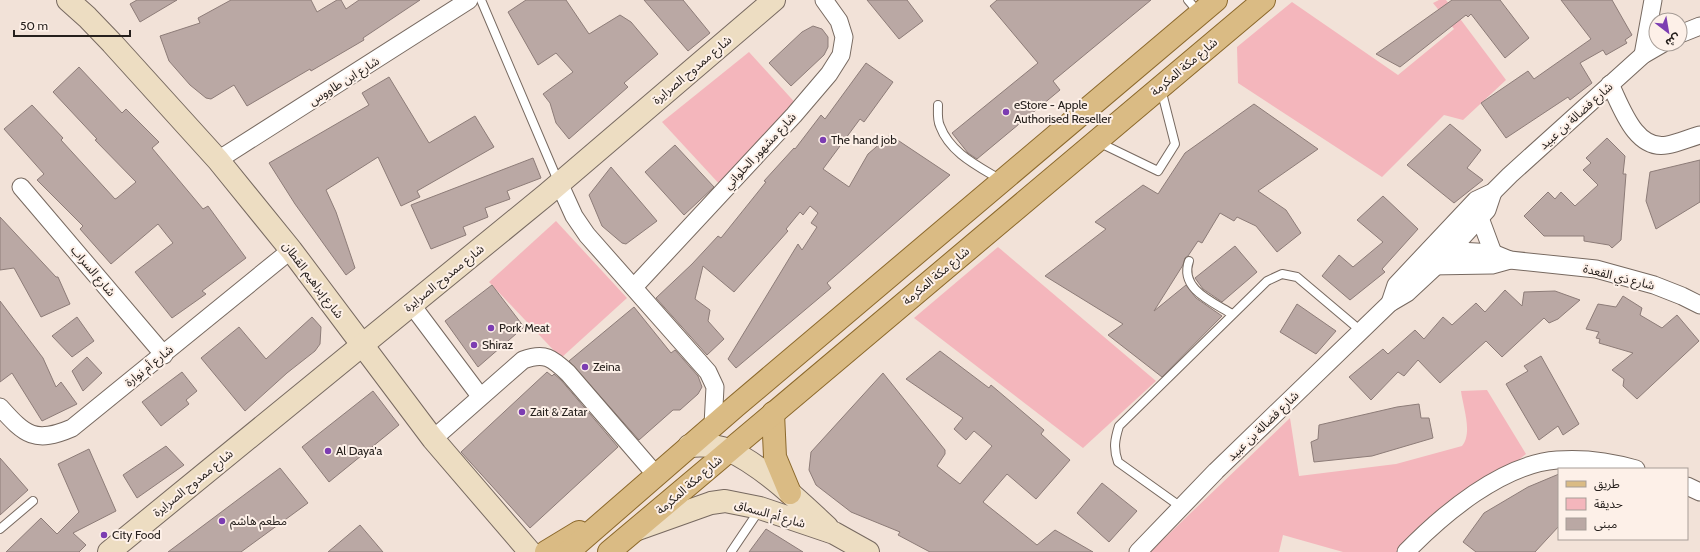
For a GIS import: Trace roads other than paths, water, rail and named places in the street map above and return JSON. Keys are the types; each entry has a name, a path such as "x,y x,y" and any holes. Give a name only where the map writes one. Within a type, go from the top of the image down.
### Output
{"main road":[{"name":"شارع مكة المكرمة","path":"609,552 1160,86 1264,0"},
{"path":"568,552 713,425 1002,181 1201,5"},
{"path":"773,413 775,457 790,493"},
{"path":"546,552 620,506"}],"street":[{"name":"شارع إبراهيم القطان","path":"68,0 82,8 218,160 291,250 433,439 530,552"},
{"name":"شارع ابن طاووس","path":"218,160 469,0"},
{"name":"شارع ممدوح الصرايرة","path":"110,552 559,183 774,0"},
{"name":"شارع مشهور الحلواني","path":"634,287 794,115 829,74 841,55 844,37 839,21 824,0"},
{"path":"1643,55 1653,0"},
{"path":"1688,31 1700,26"},
{"name":"شارع فضالة بن عبيد","path":"1390,303 1396,285 1416,266 1430,248 1476,200 1493,192 1610,84 1648,52"},
{"path":"1610,84 1626,117 1643,139 1655,145 1667,145 1700,135"},
{"path":"559,183 574,216 587,235 708,372 715,388 716,404 713,425"},
{"name":"شارع السراب","path":"21,187 164,355"},
{"name":"شارع فضالة بن عبيد","path":"1138,552 1181,507 1390,303 1407,293 1436,267 1487,210 1493,192"},
{"path":"1480,218 1493,253"},
{"name":"شارع ذي القعدة","path":"1430,248 1449,251 1493,253 1510,260 1596,269 1654,285 1700,305"},
{"name":"شارع أم نوارة","path":"0,407 26,433 42,436 56,435 72,428 164,355 291,250"},
{"name":"شارع ذي القعدة","path":"1416,266 1436,267 1492,265 1510,260"},
{"path":"411,304 480,396"},
{"path":"433,439 522,360 534,356 546,356 556,362 568,373 656,475"},
{"name":"شارع أم السماق","path":"689,446 709,445 729,450 751,464 790,493 834,533"},
{"path":"1406,552 1429,529 1463,501 1502,477 1528,466 1557,460 1594,461 1631,468"},
{"path":"1688,486 1700,492"},
{"name":"شارع أم السماق","path":"638,529 711,503 725,501 760,508 834,533 868,552"}],"lane":[{"path":"481,0 559,183"},
{"path":"1096,141 1158,170 1175,144 1160,86"},
{"path":"938,105 939,125 949,144 960,155 1002,181"},
{"path":"1189,261 1186,268 1189,282 1196,291 1232,314"},
{"path":"1181,507 1118,462 1114,452 1115,441 1119,426 1232,314 1267,281 1282,274 1291,275 1297,278 1361,331"},
{"path":"0,529 32,501"},
{"path":"731,552 760,508"}],"place":[{"name":"eStore - Apple Authorised Reseller","path":"1006,112"},
{"name":"The hand job","path":"823,140"},
{"name":"Pork Meat","path":"491,328"},
{"name":"Shiraz","path":"474,345"},
{"name":"Zeina","path":"585,367"},
{"name":"Zait & Zatar","path":"522,412"},
{"name":"Al Daya'a","path":"328,451"},
{"name":"مطعم هاشم","path":"222,521"},
{"name":"City Food","path":"104,535"}]}
